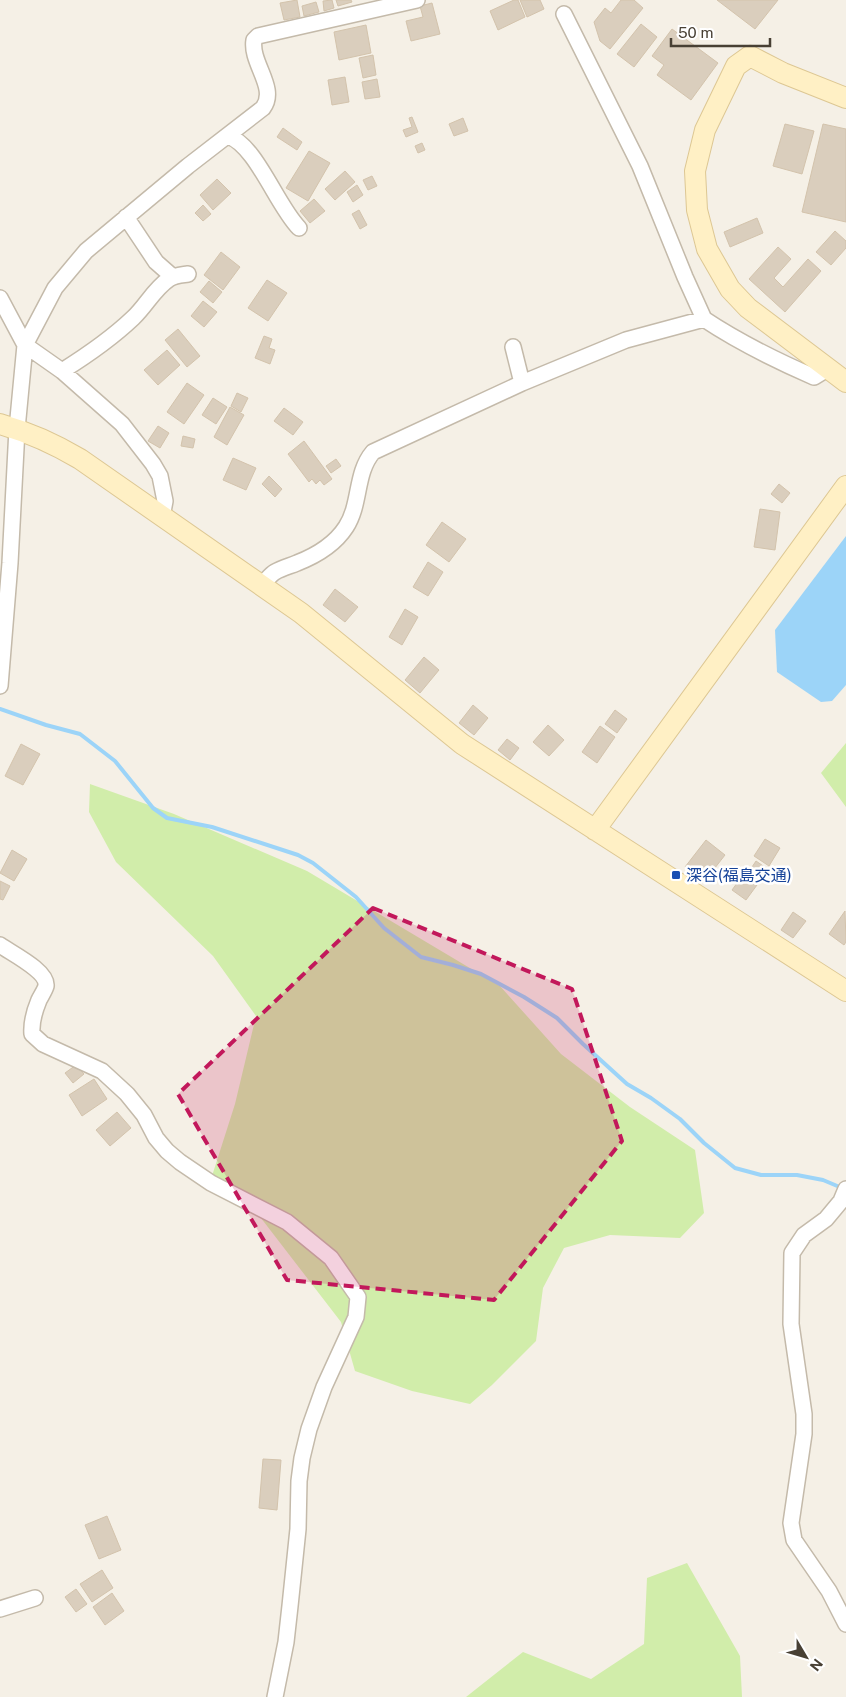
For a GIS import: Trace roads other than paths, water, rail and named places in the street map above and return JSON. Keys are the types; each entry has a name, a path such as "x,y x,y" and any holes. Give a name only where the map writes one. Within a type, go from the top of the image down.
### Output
{"street":[{"path":"0,686 9,427 25,345 55,288 86,251 188,166 257,114 266,104 267,89 254,53 254,43 258,36 417,0"},
{"path":"564,14 640,166 704,319 732,338 814,378 827,369"},
{"path":"846,98 783,73 750,56 736,66 705,130 695,171 696,210 707,249 730,289 748,308 846,382"},
{"path":"228,136 234,138 249,152 299,228"},
{"path":"126,217 156,262 172,277"},
{"path":"62,372 134,318 156,290 172,277 188,274"},
{"path":"0,298 25,345 62,372 122,424 153,464 160,476 165,501 162,516"},
{"path":"261,585 276,572 309,558 329,545 346,527 358,499 363,469 373,452 522,383 626,340 704,319"},
{"path":"513,347 522,383"},
{"path":"9,427 66,451 301,613 462,744 846,991"},
{"path":"595,830 846,486"},
{"path":"0,945 44,977 46,985 35,1011 31,1025 32,1034 43,1044 102,1071 127,1094 144,1115 156,1138 167,1151 211,1183 287,1222 331,1258 358,1297 356,1317 324,1387 309,1429 302,1458 299,1481 298,1529 289,1615 279,1684 275,1697"},
{"path":"846,1189 841,1201 826,1219 804,1235 792,1253 791,1324 804,1414 804,1434 791,1524 794,1540 829,1591 846,1624"},
{"path":"0,1609 35,1598"}],"water":[{"path":"846,536 846,685 832,701 821,702 777,672 775,630"}],"waterway":[{"path":"0,709 46,725 80,734 115,761 153,808 167,818 212,827 298,855 313,863 356,897 384,928 421,957 481,974 524,997 557,1018 627,1084 651,1098 680,1119 704,1143 735,1168 761,1175 797,1175 823,1180 842,1188"}],"place":[{"name":"深谷(福島交通)","path":"676,875"}]}
